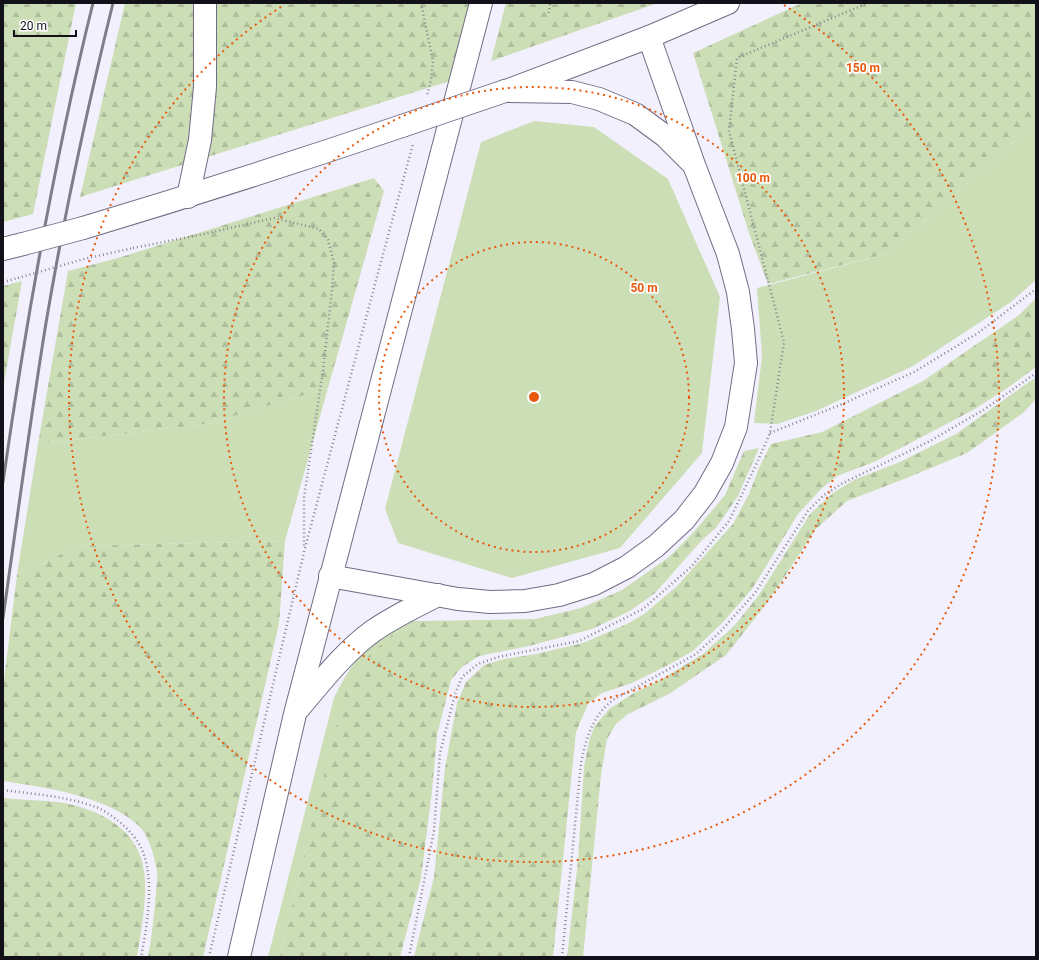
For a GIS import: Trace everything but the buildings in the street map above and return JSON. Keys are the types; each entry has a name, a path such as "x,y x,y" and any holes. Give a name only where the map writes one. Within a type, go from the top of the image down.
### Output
{"main road":[{"path":"188,197 200,140 205,87 205,3"},
{"path":"239,957 295,714 480,3"},
{"path":"13,247 188,197 310,157 408,133 505,91 649,37 728,3"},
{"path":"330,576 458,599 490,602 525,601 559,595 594,584 627,567 656,546 684,520 706,493 722,463 736,427 746,363 738,292 728,254 649,37"},
{"path":"505,91 572,92 599,99 635,114 665,136 694,164"},
{"path":"295,714 322,680 347,654 373,631 399,615 438,595"}],"path":[{"path":"421,3 433,61 431,80 427,95"},
{"path":"548,13 550,3"},
{"path":"409,957 434,831 440,753 455,694 462,677 478,664 498,657 578,641 643,609 692,566 729,521 756,465 770,433 784,342 729,131 737,58 868,3"},
{"path":"209,957 304,552 379,268 408,133"},
{"path":"3,282 84,259 274,218 319,229 328,240 334,262 323,370 304,498 304,552"},
{"path":"770,433 840,405 914,372 978,333 1036,289"},
{"path":"562,957 581,763 588,734 593,723 602,710 613,700 696,654 719,634 755,593 808,511 824,495 841,484 930,441 984,409 1036,373"},
{"path":"3,790 74,800 94,806 113,817 137,840 144,855 148,875 148,910 141,957"}],"green space":[{"path":"3,3 76,3 33,214 3,222"},
{"path":"125,3 471,3 450,81 80,197"},
{"path":"506,3 658,3 491,61"},
{"path":"802,3 1036,3 1036,123 886,254 768,284 749,233 693,53"},
{"path":"534,121 594,127 668,179 720,297 702,453 620,548 512,578 398,543 385,509 481,142"},
{"path":"1036,123 1036,280 1011,302 913,366 816,411 777,424 754,423 762,356 757,288 886,254"},
{"path":"374,178 384,191 328,388 207,424 38,444 68,271 118,258"},
{"path":"22,281 3,388 3,286"},
{"path":"1036,298 1036,367 1006,389 973,410 874,462 837,476 821,489 798,514 752,589 724,621 693,651 632,683 602,693 588,704 576,732 553,957 414,957 434,877 445,768 457,703 466,682 484,665 504,659 536,654 583,643 627,624 644,614 677,586 733,524 749,494 759,468 771,444 822,432 923,381 1019,315"},
{"path":"1036,377 1036,399 1023,413 967,453 847,501 816,529 767,603 726,655 669,694 628,714 616,724 607,739 601,775 583,957 567,957 578,861 584,767 589,741 594,727 609,709 703,654 734,626 759,595 810,514 833,493 854,480 900,462 956,434"},
{"path":"328,388 285,541 78,546 17,575 38,444 207,424"},
{"path":"759,448 738,496 716,528 702,540 655,593 630,611 592,629 529,646 479,656 462,667 451,680 437,735 432,791 421,878 400,957 280,957 305,850 346,689 363,661 393,634 423,621 535,619 581,608 622,590 669,557 694,532 725,495 744,451"},
{"path":"285,541 279,624 203,957 148,957 153,925 157,875 151,847 142,829 109,806 92,800 56,790 3,781 3,688 17,575 78,546"},
{"path":"411,621 423,621 393,634 305,850 280,957 268,957 334,698 347,673 370,645 382,636"},
{"path":"3,798 57,802 79,807 108,819 120,827 130,838 138,850 143,864 145,881 142,929 137,957 3,957"}],"railway":[{"path":"3,482 21,361 53,182 93,3"},
{"path":"3,618 34,397 60,243 76,163 113,3"}]}
